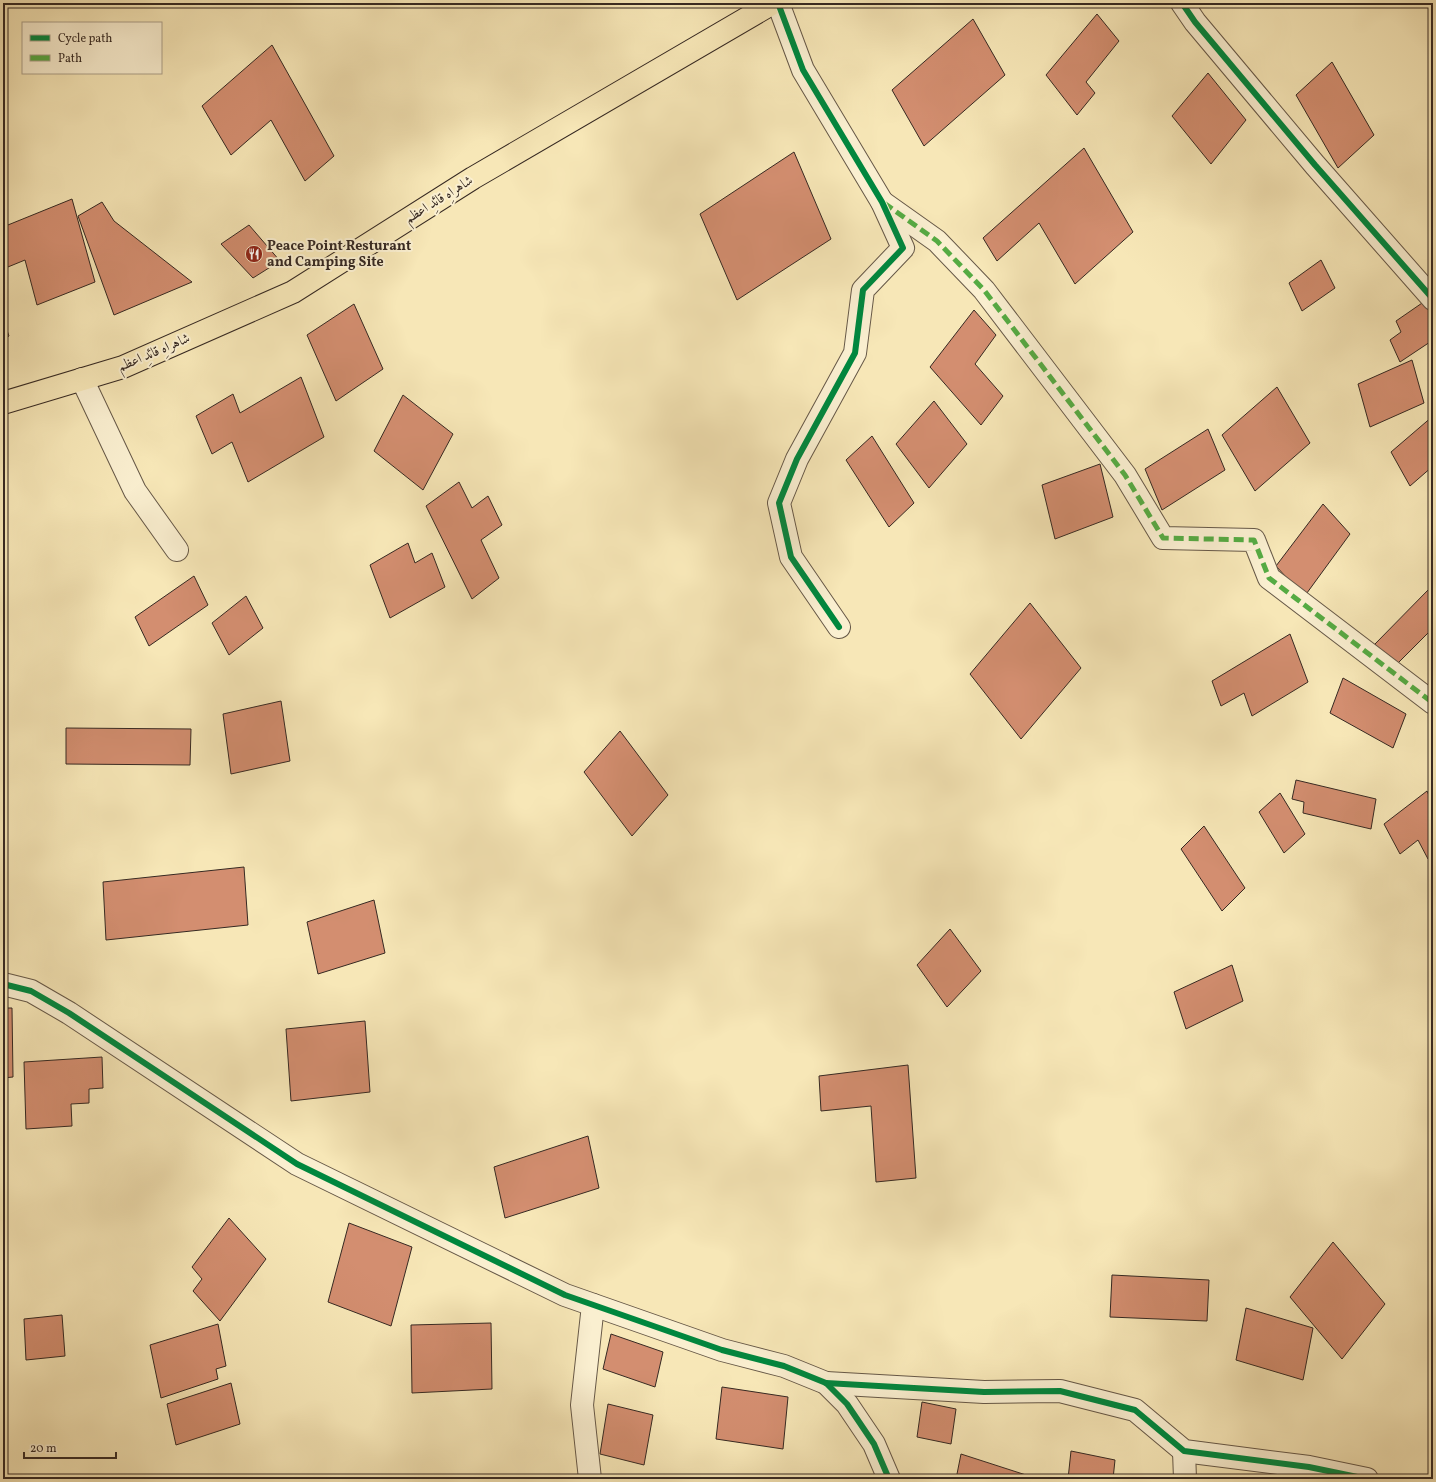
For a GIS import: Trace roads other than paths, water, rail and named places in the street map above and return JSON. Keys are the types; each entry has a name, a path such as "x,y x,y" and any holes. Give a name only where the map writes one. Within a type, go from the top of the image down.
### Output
{"highway":[{"name":"شاہراہِ قائدِ اعظم","path":"3,403 124,367 293,292 473,178 773,3"}],"street":[{"path":"778,3 803,70 882,202 903,248 863,290 855,353 797,459 779,502 791,556 839,626"},
{"path":"1182,3 1195,22 1315,165 1433,299"},
{"path":"882,202 938,241 984,290 1126,475 1163,538 1254,540 1269,578 1433,704"},
{"path":"82,379 135,491 176,550"},
{"path":"3,984 31,991 69,1013 297,1164 565,1295 722,1350 784,1366 826,1383 984,1392 1060,1391 1135,1410 1184,1451 1309,1467 1367,1479"},
{"path":"590,1479 582,1405 593,1305"},
{"path":"826,1383 847,1404 874,1444 889,1479"},
{"path":"1184,1451 1185,1479"}],"place":[{"name":"Peace Point Resturant and Camping Site","path":"254,254"}]}
